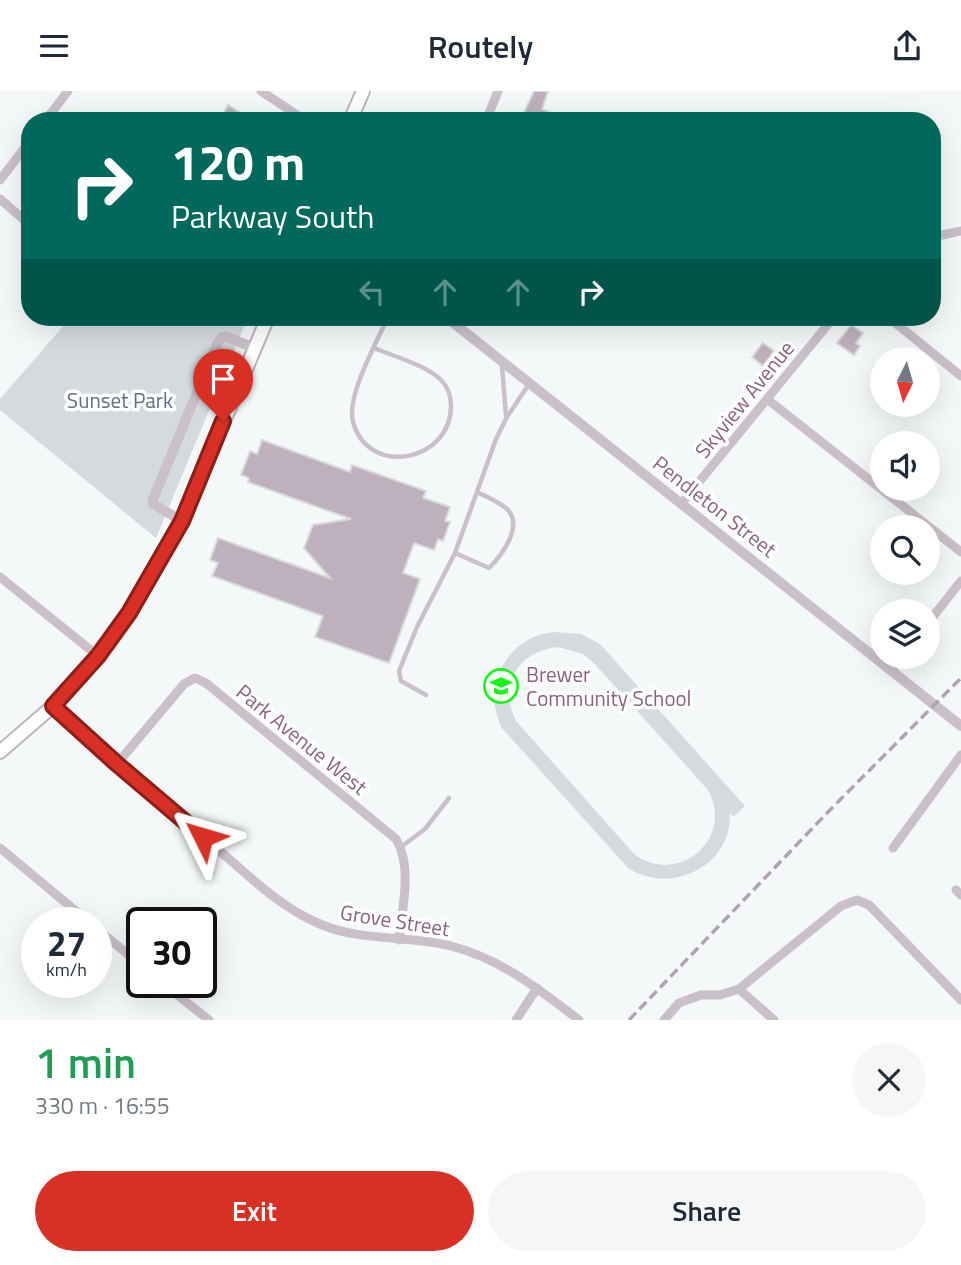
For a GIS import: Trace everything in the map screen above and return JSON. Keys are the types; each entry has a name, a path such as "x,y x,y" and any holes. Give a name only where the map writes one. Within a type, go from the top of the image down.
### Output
{"main road":[{"path":"354,112 363,91"},
{"path":"0,752 53,706 98,656 129,613 182,521 264,326"}],"street":[{"path":"52,112 68,91"},
{"path":"261,91 292,112"},
{"path":"490,112 498,91"},
{"path":"0,180 21,153"},
{"path":"0,198 21,217"},
{"path":"941,235 961,231"},
{"name":"Pendleton Street","path":"457,326 961,726"},
{"name":"Skyview Avenue","path":"681,504 827,326"},
{"path":"899,326 961,376"},
{"path":"182,521 158,508 153,504 153,499 188,414 222,337 254,348"},
{"path":"766,399 961,552"},
{"path":"0,577 98,656"},
{"path":"940,608 961,581"},
{"name":"Park Avenue West","path":"117,764 184,684 195,678 206,683 396,839 401,847"},
{"name":"Grove Street","path":"53,706 288,909 323,926 361,935 450,945 496,961 579,1020"},
{"path":"892,848 961,755"},
{"path":"399,940 405,865 401,847"},
{"path":"0,848 71,907"},
{"path":"664,1020 679,1003 701,995 720,995 739,989 841,906 857,900 869,905 961,1000"},
{"path":"112,941 126,953"},
{"path":"516,1020 537,988"},
{"path":"739,989 774,1020"},
{"path":"181,998 209,1020"}],"lane":[{"path":"374,348 431,373 447,388 451,400 449,423 439,440 417,455 394,456 373,451 353,423 358,387 374,348 384,326"},
{"path":"502,361 507,417"},
{"path":"426,695 401,681 399,671 417,627 455,553 507,417 529,383"},
{"path":"455,553 489,568 507,544 513,519 506,508 477,492"},
{"path":"401,847 425,829 449,798"}],"green space":[{"name":"Sunset Park","path":"63,326 244,326 156,538 0,410 0,399"},
{"path":"555,632 581,634 600,644 745,806 734,816 730,814 728,832 721,848 710,861 681,877 663,879 629,869 502,728 496,712 497,680 512,653 538,636","holes":["558,647 583,654 708,790 714,808 714,825 708,840 698,853 684,861 668,865 651,863 634,854 516,721 509,695 515,672 522,663 532,655"]}],"building":[{"path":"534,91 548,91 542,109 549,112 524,112"},
{"path":"228,105 239,112 224,112"},
{"path":"850,326 863,333 856,343 860,346 854,355 837,343"},
{"path":"763,343 774,351 763,366 752,357"},
{"path":"262,440 350,472 352,465 426,491 423,498 450,507 445,521 450,522 443,541 438,539 434,550 414,543 403,573 420,579 389,663 315,637 323,616 212,576 218,563 210,560 218,538 330,578 304,548 313,525 351,519 248,482 249,478 241,475 250,451 257,454"}],"railway":[{"path":"629,1020 961,678"}],"place":[{"name":"Brewer Community School","path":"501,686"}],"route":[{"path":"203,837 53,706 98,656 129,613 162,558 182,521 223,421"}]}
